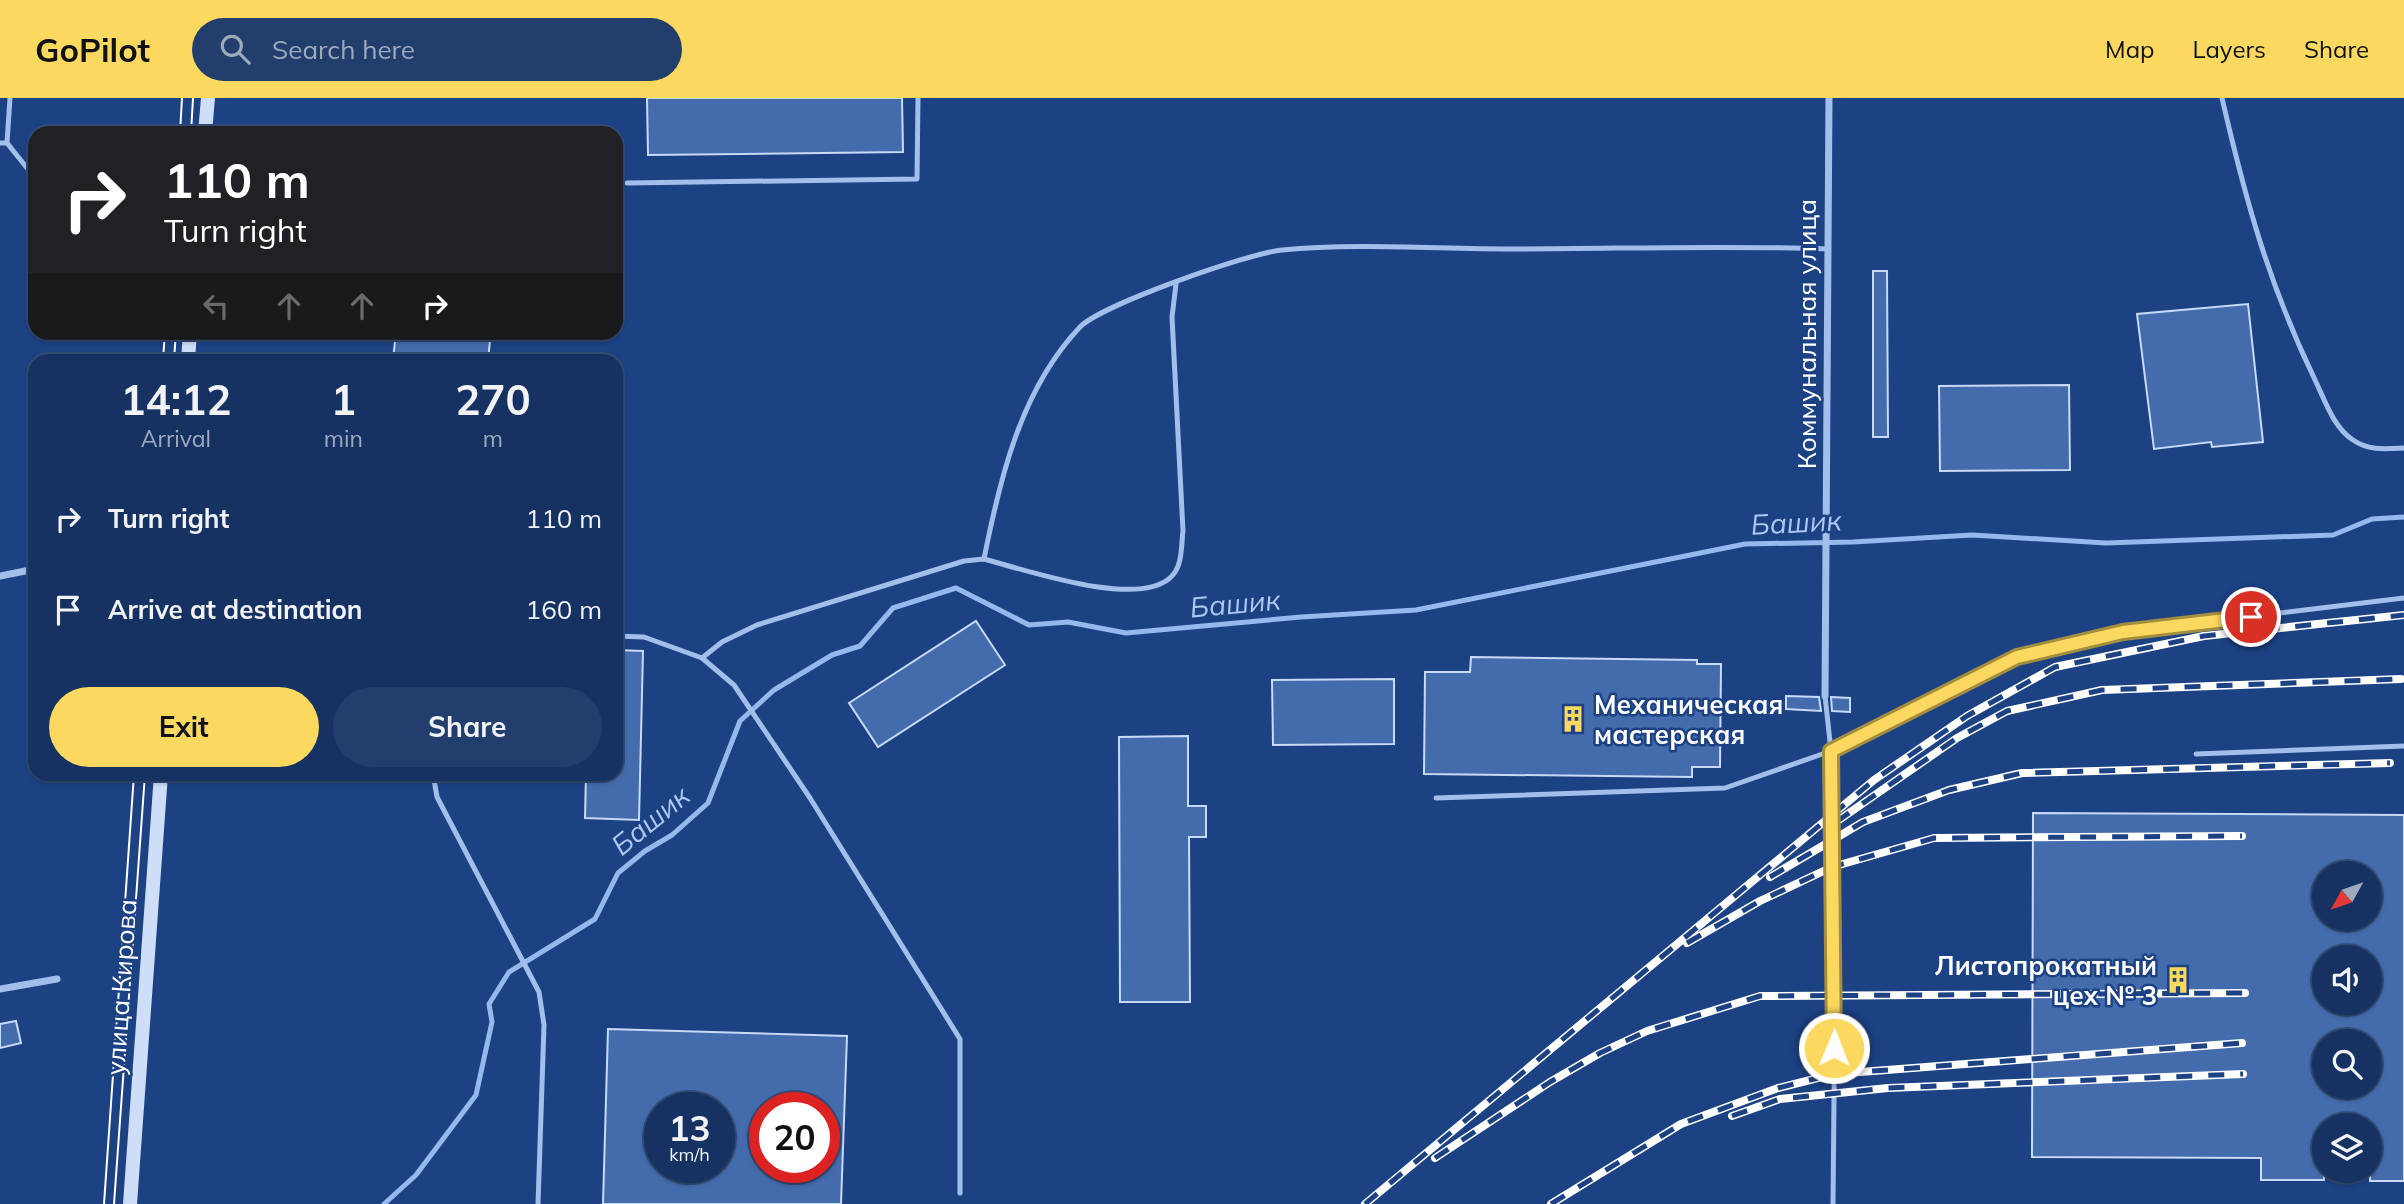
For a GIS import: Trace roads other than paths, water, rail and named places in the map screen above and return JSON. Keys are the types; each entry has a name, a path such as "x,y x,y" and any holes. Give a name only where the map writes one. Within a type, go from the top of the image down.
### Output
{"main road":[{"path":"206,126 208,98"},
{"name":"улица Кирова","path":"130,1204 160,781"}],"street":[{"name":"Коммунальная улица","path":"1825,696 1829,98"},
{"path":"0,576 28,570"},
{"path":"0,989 57,979"}],"lane":[{"path":"10,98 4,143 28,170"},
{"path":"628,183 917,179 918,98"},
{"path":"2222,98 2245,197 2266,267 2292,332 2334,420 2352,439 2377,450 2404,448"},
{"path":"984,559 994,506 1021,418 1059,352 1082,325 1147,291 1279,250 1688,245 1828,249"},
{"path":"702,658 722,642 757,625 964,561 984,559 1107,589 1155,588 1173,576 1181,559 1182,531 1173,345 1176,284"},
{"path":"1436,798 1725,788 1831,751 2017,657 2123,632 2404,598"},
{"path":"623,636 644,637 702,658 734,685 960,1040 960,1193"},
{"path":"1825,696 1831,751 1835,995 1833,1204"},
{"path":"2196,754 2404,746"},
{"path":"434,781 437,797 534,976 544,1025 538,1204"}],"waterway":[{"name":"Башик","path":"384,1204 416,1175 476,1095 492,1022 489,1004 509,972 595,919 618,873 645,851 672,835 708,803 740,721 774,690 832,655 860,646 893,608 956,588 1029,625 1068,622 1126,633 1301,617 1416,610 1745,544 1853,542 1972,535 2106,543 2333,535 2372,519 2404,517"}],"tram line":[{"path":"180,126 182,98"},
{"path":"191,126 193,98"},
{"path":"163,354 164,340"},
{"path":"174,354 175,340"},
{"path":"104,1204 134,781"},
{"path":"114,1204 144,781"}],"railway":[{"path":"1365,1204 1874,780 1967,716 2055,667 2204,636 2404,615"},
{"path":"1836,822 1957,738 2007,711 2102,690 2401,679"},
{"path":"1770,877 1863,822 1949,790 2022,773 2390,763"},
{"path":"1687,943 1760,901 1832,867 1934,838 2242,836"},
{"path":"1435,1158 1550,1082 1600,1053 1647,1031 1760,996 2245,993"},
{"path":"1551,1204 1681,1124 1778,1088 1834,1074 2242,1043"},
{"path":"1732,1116 1780,1099 1888,1088 2243,1074"}],"place":[{"name":"Механическая мастерская","path":"1573,719"},
{"name":"Листопрокатный цех № 3","path":"2178,980"}]}
